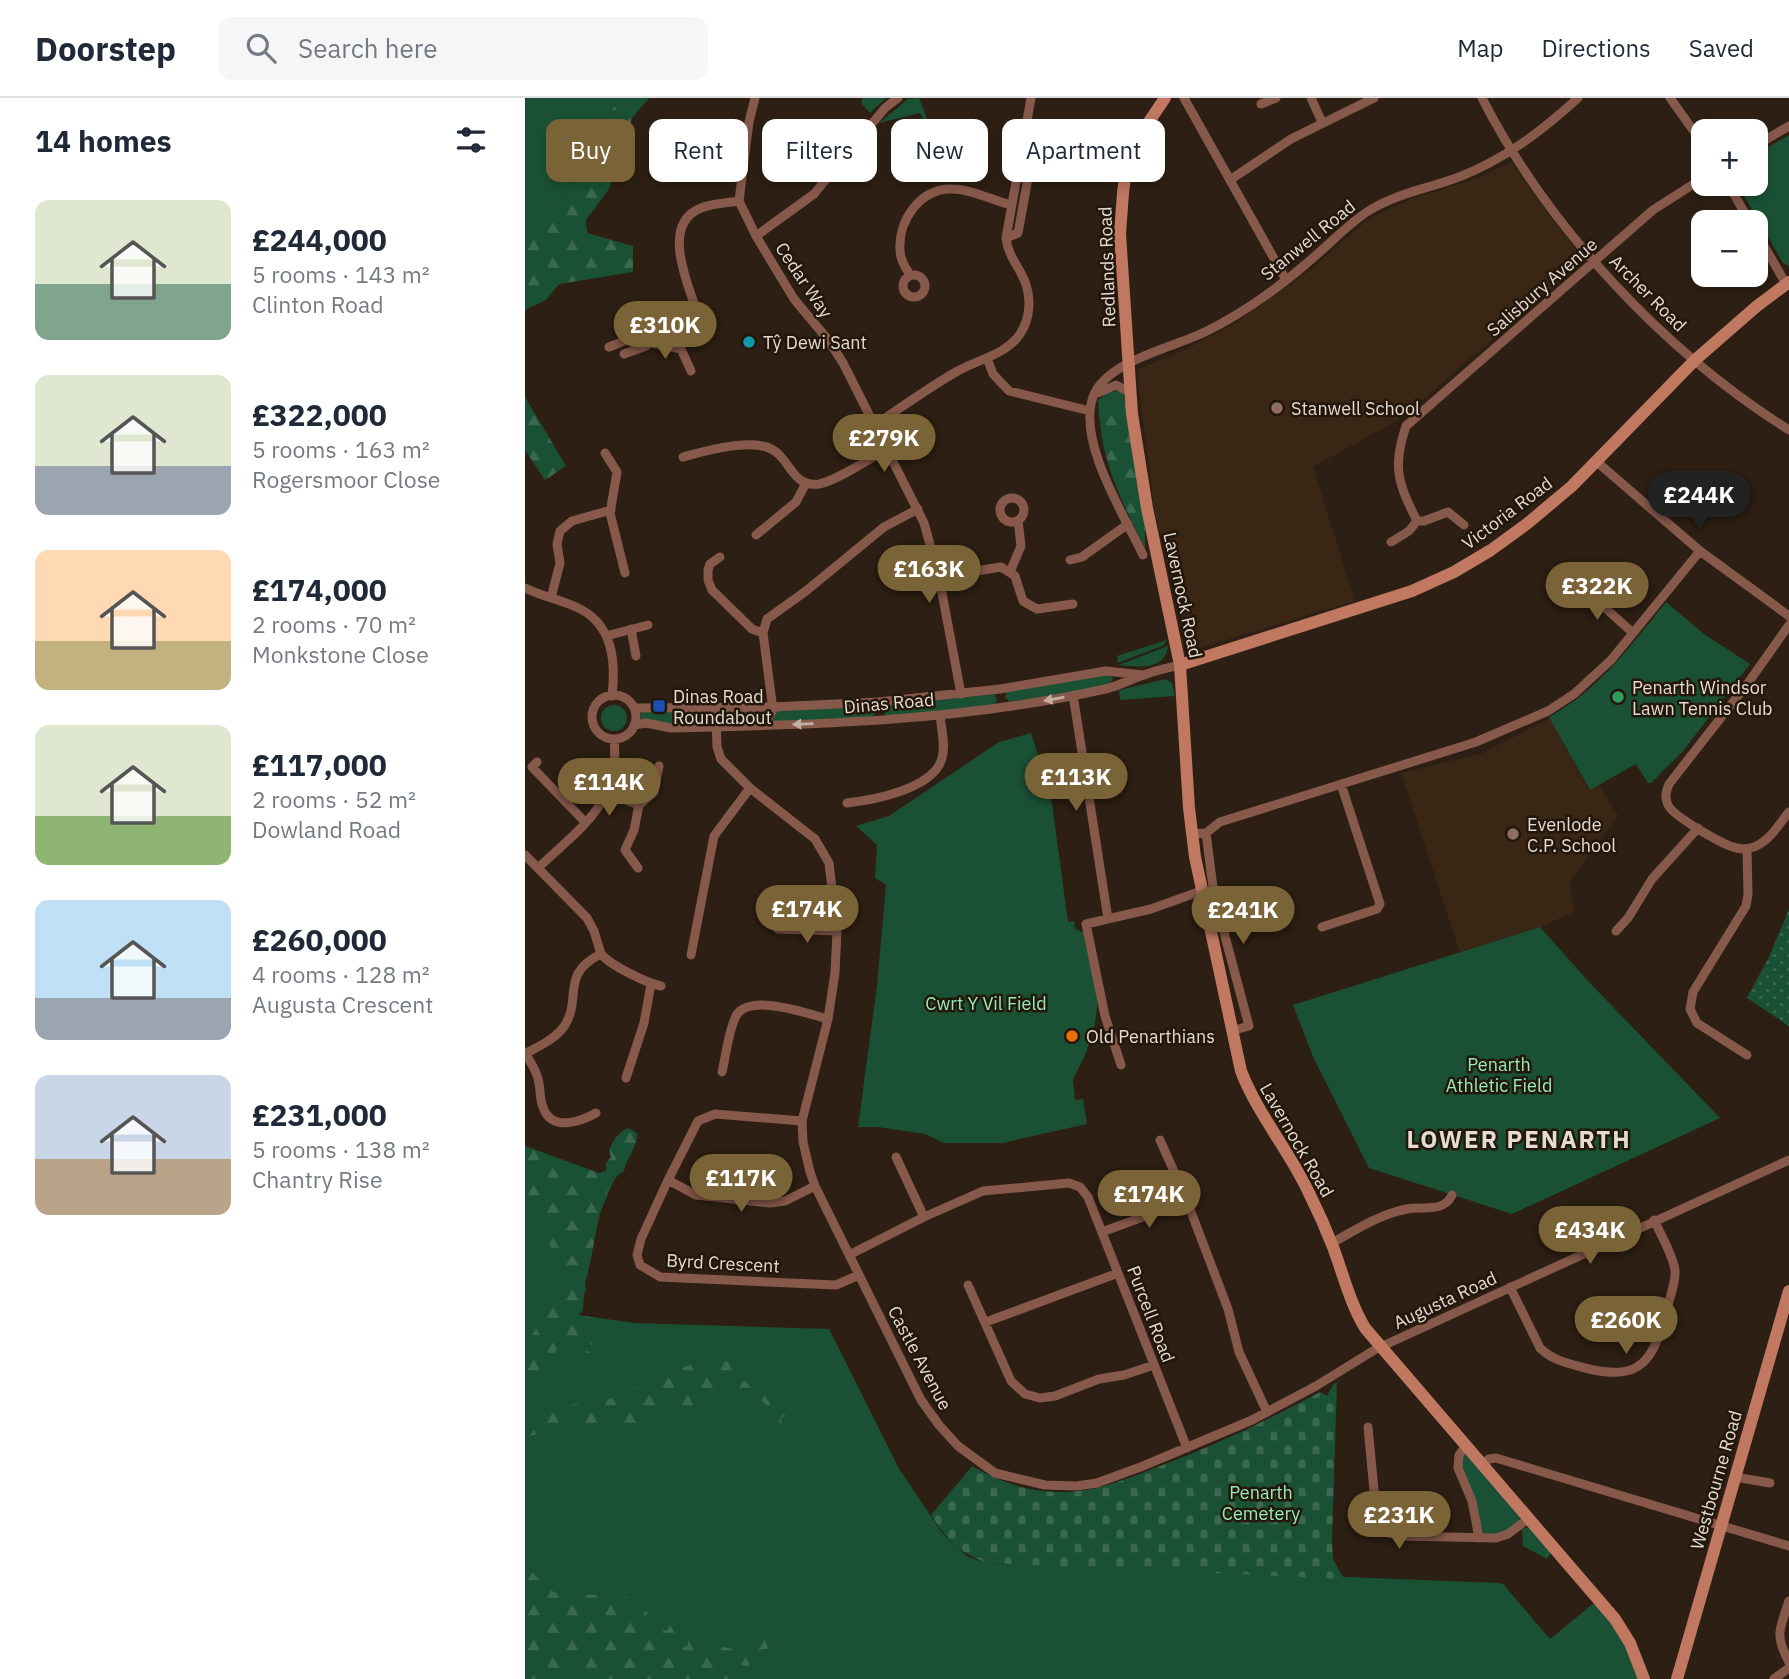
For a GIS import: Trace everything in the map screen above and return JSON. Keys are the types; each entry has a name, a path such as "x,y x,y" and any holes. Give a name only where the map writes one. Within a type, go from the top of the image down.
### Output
{"main road":[{"name":"Redlands Road","path":"1152,119 1165,98"},
{"name":"Redlands Road","path":"1125,182 1120,225 1129,362"},
{"name":"Victoria Road","path":"1180,665 1390,599 1454,572 1491,550 1528,523 1597,462 1660,393 1695,360 1788,283"},
{"name":"Lavernock Road","path":"1129,362 1132,414 1147,508 1180,665 1192,834 1201,891 1241,1071 1253,1100 1299,1172 1332,1243 1365,1328 1620,1626 1634,1650 1644,1679"},
{"name":"Westbourne Road","path":"1677,1679 1789,1292"}],"street":[{"path":"609,347 646,338 698,312 679,252 679,240 685,222 699,208 739,201 749,122 755,98"},
{"path":"756,236 814,194 885,108 898,98"},
{"path":"1027,119 1031,98"},
{"path":"1184,98 1284,276"},
{"path":"1261,104 1276,98"},
{"path":"1311,98 1322,122"},
{"path":"1230,180 1291,139 1374,98"},
{"name":"Archer Road","path":"1482,98 1512,150 1564,226 1595,262 1635,305 1695,360 1789,430"},
{"name":"Stanwell Road","path":"1129,362 1171,347 1240,313 1368,211 1395,197 1458,178 1512,150 1578,98"},
{"path":"1670,98 1691,127"},
{"path":"1768,138 1789,126"},
{"path":"875,425 957,371 987,358 1017,338 1029,315 1028,285 1009,252 1006,238 1015,182"},
{"path":"1006,238 1018,233 1027,182"},
{"name":"Salisbury Avenue","path":"1417,521 1397,472 1397,455 1406,426 1653,210 1691,186"},
{"path":"910,275 901,260 900,243 906,218 924,198 944,189 955,189 1010,205"},
{"name":"Cedar Way","path":"739,201 756,236 794,299 836,352 918,509 939,577 961,694"},
{"path":"1768,251 1788,283"},
{"path":"624,354 646,346 646,338"},
{"path":"646,338 684,351 691,372"},
{"path":"987,358 993,374 1009,391 1090,411"},
{"path":"1093,396 1105,379 1129,362"},
{"path":"1093,396 1116,386 1131,393"},
{"name":"Lavernock Road","path":"1093,396 1090,411 1096,453 1143,555"},
{"path":"683,457 735,446 758,445 776,452 792,473 806,483 818,484 887,449"},
{"path":"605,453 617,472 611,510 625,573"},
{"path":"1597,462 1700,551 1789,616"},
{"path":"756,534 796,502 806,483"},
{"path":"764,725 770,718 772,707 763,633 767,619 884,527 918,509"},
{"path":"551,598 560,563 557,544 560,531 572,521 611,510"},
{"path":"1391,542 1409,531 1417,521 1448,512 1464,525"},
{"path":"1010,572 1021,546 1018,520"},
{"path":"1070,560 1081,556 1129,524"},
{"path":"1192,834 1206,832 1220,822 1476,742 1533,719 1584,686 1611,660 1700,551"},
{"path":"720,556 710,564 708,570 712,590 752,629 763,633"},
{"path":"939,577 1001,567 1015,576 1023,601 1037,609 1073,604"},
{"path":"525,588 591,615 606,636 613,654 612,696"},
{"path":"1583,588 1633,633"},
{"path":"606,636 648,625"},
{"path":"1789,625 1756,673 1667,787 1666,797 1669,807 1698,828 1731,847 1747,849 1769,838 1789,812"},
{"path":"631,629 636,656"},
{"name":"Dinas Road","path":"634,726 646,723 671,728 716,727 940,715 1118,686 1143,675 1180,665"},
{"path":"1115,671 1118,686"},
{"name":"Dinas Road","path":"634,708 772,707 878,702 1000,689 1115,671 1143,675"},
{"path":"1000,689 1002,707"},
{"path":"612,696 626,699 634,708 634,726 626,735 614,739 607,738 597,730 593,719 599,702 612,696"},
{"path":"1074,701 1108,919"},
{"path":"878,702 880,720"},
{"path":"707,708 715,715 717,747 722,759 750,788 821,846 832,876 837,931 833,992 802,1121"},
{"path":"846,803 893,794 934,772 943,755 940,715"},
{"path":"538,868 597,809 607,793 616,760 614,739"},
{"path":"537,762 532,767 585,822"},
{"path":"638,868 625,850 634,830 639,805 654,792 659,766"},
{"path":"1322,927 1377,909 1380,904 1341,784"},
{"path":"691,955 714,836 750,788"},
{"path":"607,793 639,805"},
{"path":"1616,931 1652,879 1698,828"},
{"path":"1206,832 1214,895 1249,1026 1231,1031"},
{"path":"1747,849 1748,895 1745,910 1693,992 1690,1004 1691,1013 1697,1023 1747,1055"},
{"path":"525,855 587,918 601,954 616,967 661,986"},
{"path":"1121,1065 1105,1016 1086,924 1151,909 1201,891"},
{"path":"778,929 837,931"},
{"path":"596,1113 574,1123 559,1122 547,1115 541,1104 537,1075 525,1054 560,1032 570,1015 577,975 584,964 601,954"},
{"path":"626,1078 644,1023 651,984"},
{"path":"722,1072 735,1017 742,1008 753,1005 769,1006 828,1019"},
{"name":"Byrd Crescent","path":"802,1121 709,1116 694,1126 641,1239 637,1255 639,1265 660,1277 836,1285 859,1275"},
{"name":"Castle Avenue","path":"802,1121 806,1159 815,1186 913,1387 930,1415 958,1446 995,1473 1045,1485 1086,1485 1111,1479 1267,1412 1381,1348"},
{"path":"1160,1140 1230,1314 1239,1352 1267,1412"},
{"path":"896,1157 924,1217"},
{"name":"Augusta Road","path":"1381,1348 1789,1160"},
{"path":"667,1180 696,1195 770,1203 785,1201 815,1186"},
{"name":"Purcell Road","path":"849,1255 983,1191 1055,1183 1069,1183 1080,1187 1088,1197 1187,1448"},
{"path":"1332,1243 1365,1224 1394,1212 1439,1207 1446,1204 1452,1195"},
{"path":"1102,1232 1185,1201"},
{"path":"1510,1287 1540,1348 1546,1353 1563,1362 1604,1372 1630,1370 1646,1360 1658,1340 1674,1280 1672,1260 1654,1220"},
{"path":"986,1322 1118,1273"},
{"path":"968,1285 1011,1381 1021,1392 1035,1397 1055,1396 1099,1380 1130,1374 1154,1365"},
{"path":"1367,1427 1377,1522 1381,1529 1391,1535 1479,1538 1502,1536 1528,1519"},
{"path":"1466,1446 1459,1455 1458,1468 1472,1501 1479,1538"},
{"path":"1482,1464 1496,1458 1784,1545"},
{"path":"1735,1477 1770,1483"},
{"path":"1789,1601 1779,1635 1781,1648 1789,1662"},
{"path":"1774,1679 1789,1668"}],"shaded area":[{"name":"Stanwell School","path":"1511,162 1584,261 1400,419 1313,467 1355,601 1197,649 1188,644 1155,513 1137,372 1234,324 1310,270 1370,218 1413,198 1478,178"},
{"name":"Evenlode C.P. School","path":"1550,718 1589,790 1598,784 1618,815 1570,881 1574,912 1540,927 1460,952 1401,773 1483,753"}],"green space":[{"path":"619,98 607,119 546,119 546,182 570,182 525,248 525,100"},
{"path":"619,98 649,98 632,119 607,119"},
{"path":"863,98 886,98 870,113 861,103"},
{"path":"919,98 927,119 923,119 920,113 879,123 908,99"},
{"path":"1789,135 1789,266 1783,263 1768,237 1768,210 1752,210 1744,196 1768,196 1768,147"},
{"path":"570,182 611,182 586,220 587,233 633,246 633,272 559,284 546,300 525,310 525,248"},
{"path":"1109,392 1123,393 1127,404 1145,522 1145,548 1119,494 1103,441 1098,400"},
{"path":"525,397 566,466 545,480 525,450"},
{"path":"1666,602 1704,634 1750,664 1683,751 1651,783 1648,783 1636,764 1590,790 1549,717 1599,680"},
{"path":"1167,640 1164,645 1118,663 1117,656"},
{"path":"1168,646 1162,660 1156,664 1119,665"},
{"path":"1110,674 1113,679 1108,686 1010,702 1005,697 1007,692"},
{"path":"1166,679 1172,683 1175,696 1120,700 1119,690"},
{"path":"995,694 997,702 991,706 886,716 883,711 884,706"},
{"path":"614,705 623,709 627,718 623,727 614,731 605,727 601,718 605,709"},
{"path":"872,706 876,713 871,718 771,722 776,711"},
{"path":"716,711 771,711 760,723 721,724"},
{"path":"641,712 704,712 709,714 715,723 666,724 641,720"},
{"name":"Cwrt Y Vil Field","path":"1031,733 1051,796 1068,922 1074,921 1075,929 1083,932 1098,999 1095,1024 1086,1053 1073,1079 1075,1100 1083,1099 1087,1124 1002,1143 944,1143 925,1134 858,1127 877,986 886,885 875,878 877,845 856,826 889,816 999,742"},
{"path":"1789,909 1789,1026 1747,998 1769,957"},
{"name":"Penarth Athletic Field","path":"1540,927 1720,1118 1512,1214 1369,1168 1314,1059 1293,1005"},
{"path":"628,1128 637,1133 636,1143 624,1171 615,1178 602,1205 585,1282 583,1310 578,1315 595,1318 594,1345 581,1343 582,1347 593,1355 592,1361 585,1364 577,1358 571,1340 558,1346 547,1368 531,1382 525,1394 525,1346 540,1317 542,1289 549,1287 553,1291 552,1297 558,1289 560,1263 547,1240 544,1222 538,1217 533,1204 525,1197 525,1146 599,1173 606,1171 606,1163 611,1157 609,1150 614,1140"},
{"path":"525,1146 614,1180 599,1215 577,1315 635,1323 829,1329 898,1467 942,1533 968,1557 988,1563 1499,1583 1503,1584 1550,1639 1595,1602 1624,1640 1639,1679 525,1679"},
{"path":"726,1361 731,1363 736,1378 746,1382 752,1389 758,1389 769,1400 775,1400 780,1405 785,1416 781,1418 782,1426 776,1429 759,1420 764,1412 776,1418 757,1396 745,1399 737,1392 723,1393 698,1388 690,1396 693,1405 686,1407 679,1403 662,1411 658,1416 647,1415 636,1423 582,1431 574,1429 568,1422 555,1431 525,1439 525,1417 539,1425 538,1413 548,1408 555,1411 568,1406 600,1402 632,1388 648,1386 693,1364 707,1364 710,1370"},
{"name":"Penarth Cemetery","path":"1337,1382 1332,1541 1333,1559 1344,1579 988,1563 955,1545 931,1515 972,1466 1002,1481 1035,1490 1071,1492 1097,1488 1201,1450 1320,1392 1327,1396"},
{"path":"1467,1454 1520,1515 1519,1523 1497,1534 1483,1533 1461,1468 1463,1456"},
{"path":"1529,1527 1552,1552 1547,1559 1523,1546 1522,1529"},
{"path":"525,1567 554,1592 609,1595 636,1601 645,1608 648,1620 657,1628 667,1631 671,1623 677,1620 678,1640 685,1647 692,1631 701,1631 704,1647 733,1649 765,1640 768,1649 757,1653 757,1661 733,1670 728,1679 605,1679 606,1676 594,1679 573,1672 565,1679 525,1679"}],"place":[{"name":"Tŷ Dewi Sant","path":"749,342"},
{"name":"Stanwell School","path":"1277,408"},
{"name":"Penarth Windsor Lawn Tennis Club","path":"1618,697"},
{"name":"Dinas Road Roundabout","path":"659,706"},
{"name":"Evenlode C.P. School","path":"1513,834"},
{"name":"Old Penarthians","path":"1072,1036"}],"district":[{"name":"LOWER PENARTH","path":"1519,1139"}]}
